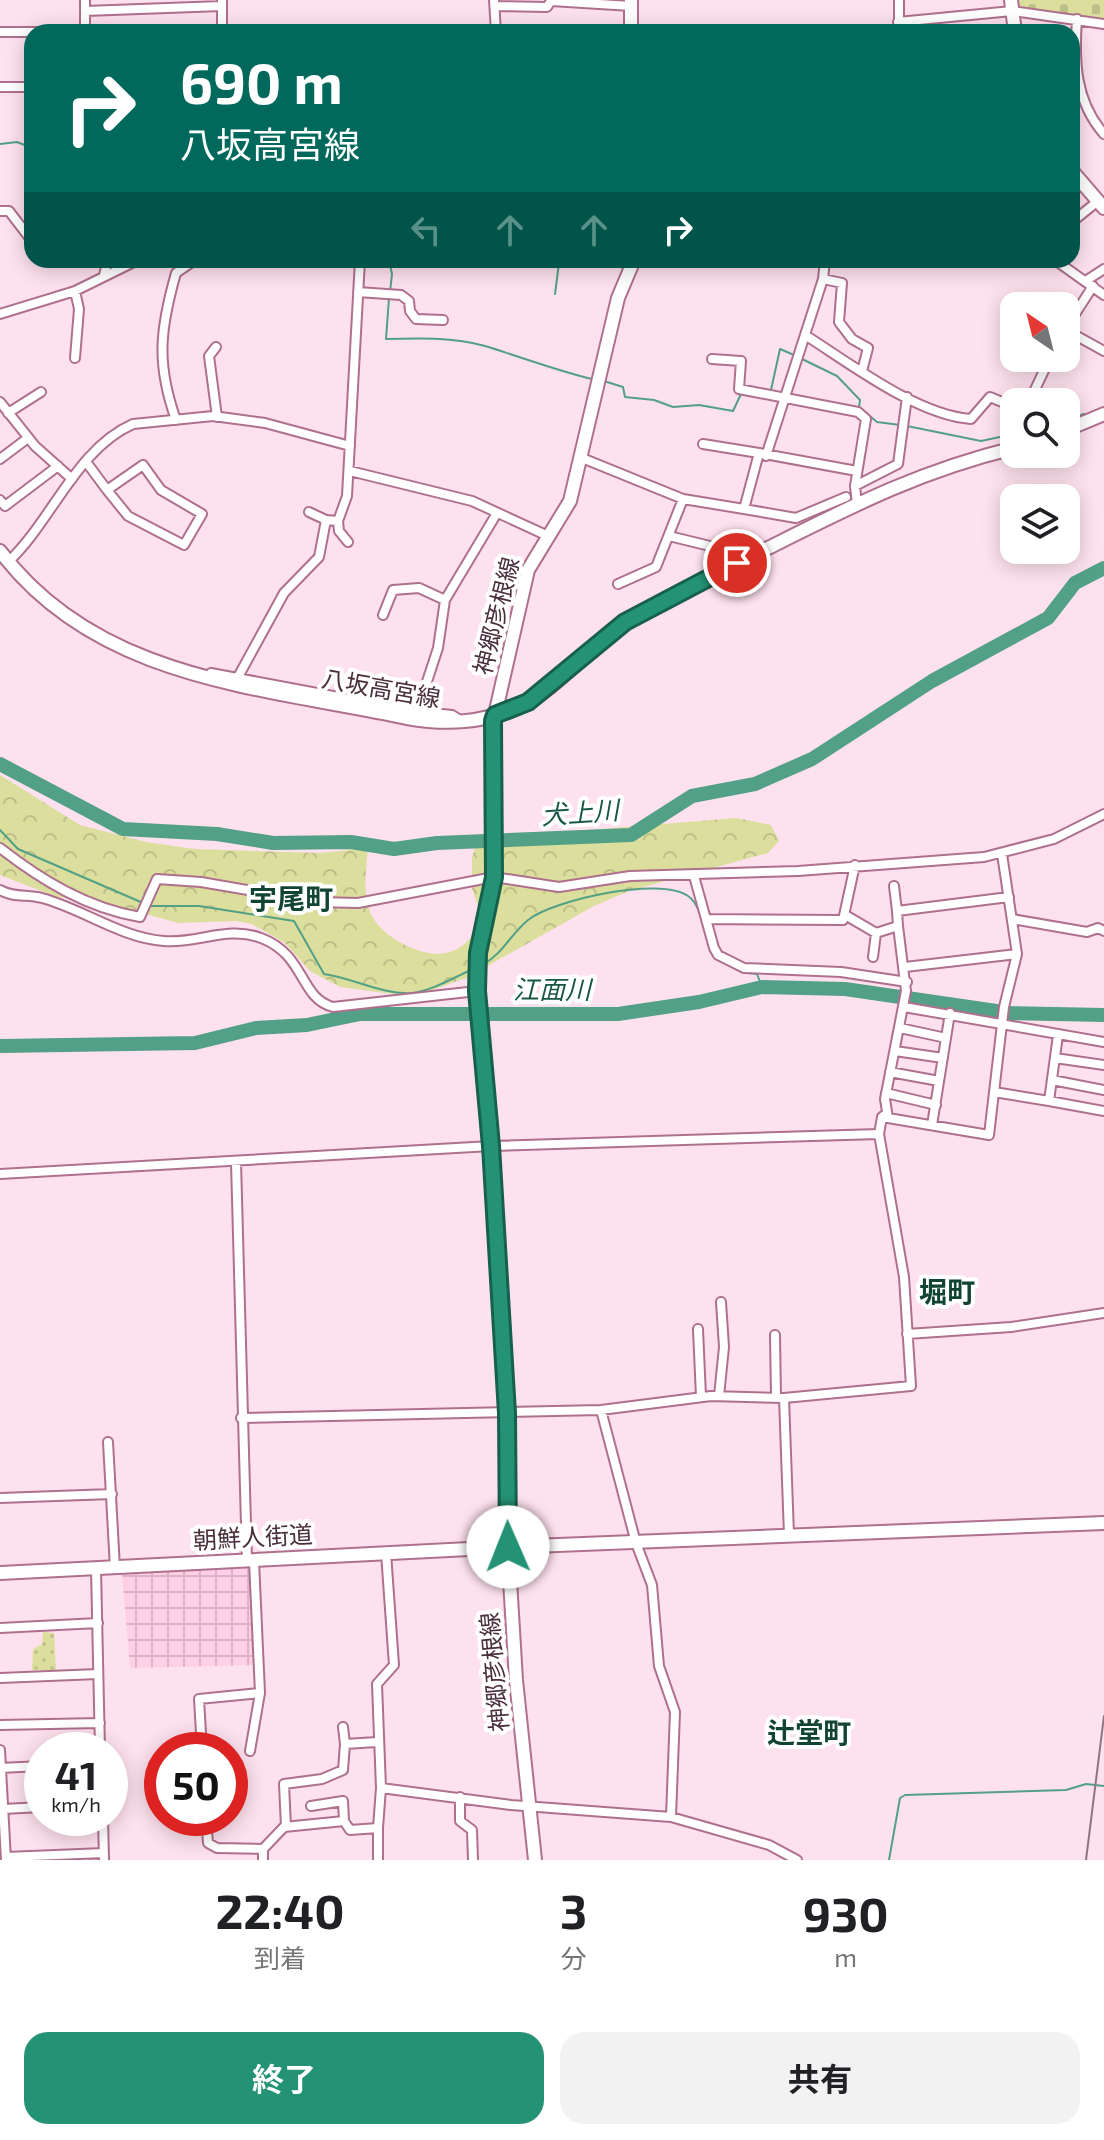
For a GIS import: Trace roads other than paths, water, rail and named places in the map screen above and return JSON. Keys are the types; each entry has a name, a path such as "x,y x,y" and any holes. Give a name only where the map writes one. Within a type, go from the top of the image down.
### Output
{"main road":[{"path":"631,3 631,24"},
{"path":"1080,180 1102,204"},
{"name":"神郷彦根線","path":"535,1860 516,1680 508,1547 507,1413 491,1146 478,1013 478,953 494,874 494,722 528,570 570,501 618,298 628,268"},
{"path":"1080,424 1104,414"},
{"name":"八坂高宮線","path":"3,563 50,605 90,633 144,659 197,677 420,721 494,722 528,702 596,643 649,608 851,500 930,471 1000,452"},
{"name":"朝鮮人街道","path":"0,1573 508,1547 1104,1523"}],"street":[{"path":"85,0 85,24"},
{"path":"898,24 899,0"},
{"path":"496,24 495,3 547,7 551,1 631,3"},
{"path":"85,11 222,3 222,24"},
{"path":"913,24 1011,5 1104,24"},
{"path":"1077,19 1077,24"},
{"path":"0,32 24,32"},
{"path":"0,87 24,87"},
{"path":"1080,89 1082,98 1104,134"},
{"path":"1080,217 1102,204"},
{"path":"0,211 9,211 24,231"},
{"path":"104,275 106,268"},
{"path":"0,314 75,291 120,268"},
{"path":"176,420 163,382 162,326 176,273 183,268"},
{"path":"348,542 339,531 338,521 347,496 350,471 360,268"},
{"path":"744,509 786,398 824,268"},
{"path":"1067,268 1104,295"},
{"path":"1080,302 1090,283 1104,269"},
{"path":"823,279 842,283 839,322 852,339 868,348 862,371"},
{"path":"75,291 79,309 75,358"},
{"path":"358,292 406,297 416,319 443,320"},
{"path":"805,335 907,397 968,419 990,397 1000,401"},
{"path":"1080,337 1104,351"},
{"path":"216,347 209,356 217,417"},
{"path":"582,458 683,499 796,518 851,500 866,419 858,412 739,389 741,361 712,359"},
{"path":"41,392 3,408 28,438 72,479"},
{"path":"855,486 898,464 907,397"},
{"path":"3,563 72,479 121,429 133,424 217,417 265,423 350,446"},
{"path":"0,459 28,438"},
{"path":"703,444 857,471"},
{"path":"87,463 107,490 128,516 184,545 202,514 161,490 143,465 107,490"},
{"path":"0,500 5,506 58,466"},
{"path":"350,471 472,501 548,536"},
{"path":"618,584 656,567 683,499"},
{"path":"309,512 326,520 338,521"},
{"path":"417,712 438,648 445,600 497,513"},
{"path":"238,677 284,593 319,557 326,520"},
{"path":"669,536 718,548"},
{"path":"383,615 393,590 419,588 445,600"},
{"path":"197,677 201,672 238,677 417,712 452,715 465,722"},
{"path":"0,848 39,876 76,896 140,917 157,879 201,882 317,902 358,903 494,874 559,887 630,876 694,876 1002,854 1054,839 1104,814"},
{"path":"894,886 906,995 886,1093 888,1118 989,1135 1004,1007 1017,954 1002,854"},
{"path":"847,916 855,865"},
{"path":"694,876 718,955 744,968 841,972 950,1013 1003,1020 1058,1035 1104,1042"},
{"path":"0,890 19,897 40,897 128,933 165,941 229,931 264,938 289,954 315,998 333,1007 477,991"},
{"path":"897,911 1009,897"},
{"path":"706,919 834,923 847,916"},
{"path":"847,916 876,933 898,926"},
{"path":"1012,919 1104,931"},
{"path":"873,957 876,933"},
{"path":"905,967 1017,954"},
{"path":"932,1125 950,1013"},
{"path":"900,1028 946,1038"},
{"path":"1049,1101 1058,1035"},
{"path":"895,1051 943,1058"},
{"path":"1055,1058 1104,1065"},
{"path":"890,1072 939,1081"},
{"path":"1052,1080 1104,1090"},
{"path":"994,1092 1104,1111"},
{"path":"886,1093 936,1105"},
{"path":"241,1418 601,1410 701,1397 780,1398 911,1386 904,1277 879,1134 882,1117 887,1113"},
{"path":"0,1174 491,1146 879,1134"},
{"path":"236,1162 241,1418 260,1693 250,1751"},
{"path":"719,1396 724,1347 721,1302"},
{"path":"907,1334 1011,1327 1104,1313"},
{"path":"698,1329 701,1397"},
{"path":"775,1335 789,1535"},
{"path":"601,1410 636,1543 652,1585 659,1666 675,1712 671,1817"},
{"path":"108,1442 115,1568"},
{"path":"0,1498 112,1494"},
{"path":"378,1860 381,1788 377,1684 394,1665 386,1553"},
{"path":"96,1569 100,1732"},
{"path":"0,1628 98,1623"},
{"path":"0,1678 98,1674"},
{"path":"201,1732 199,1699 260,1693"},
{"path":"0,1725 100,1723"},
{"path":"286,1827 284,1784 322,1779 343,1770 343,1727"},
{"path":"345,1744 377,1742"},
{"path":"0,1750 6,1859 104,1857 103,1836"},
{"path":"0,1768 24,1767"},
{"path":"381,1788 671,1817 769,1845 797,1860"},
{"path":"460,1797 460,1821 472,1830 473,1860"},
{"path":"311,1806 343,1801 344,1821 350,1830 378,1828"},
{"path":"2,1809 24,1808"},
{"path":"207,1836 208,1843 217,1848 263,1849 286,1827 344,1821"},
{"path":"263,1849 263,1860"}],"waterway":[{"path":"0,144 17,142 24,145"},
{"path":"390,292 391,268"},
{"path":"555,294 558,268"},
{"path":"389,298 386,339 473,343 592,379"},
{"path":"771,390 780,349 794,355"},
{"path":"802,359 837,376 860,400 859,407 877,422 900,425"},
{"path":"604,381 623,387 625,397 654,400 673,407 699,405 733,411 741,394"},
{"path":"1080,415 1084,414"},
{"path":"907,426 981,441 1000,437"},
{"name":"犬上川","path":"0,764 123,829 217,834 273,843 351,842 394,849 437,843 631,835 692,796 755,784 812,759 932,681 1048,618 1075,583 1104,568"},
{"path":"0,830 18,849 143,903"},
{"path":"484,964 528,920 541,912 582,898 632,890 674,890 690,898 701,916"},
{"path":"149,906 199,906 294,921 324,974 379,989 419,992 471,970"},
{"path":"704,926 714,957 741,972 757,974 762,987"},
{"name":"江面川","path":"0,1046 195,1043 256,1028 307,1025 360,1014 618,1014 699,1002 762,987 845,989 1010,1013 1104,1015"},
{"path":"889,1860 900,1798 905,1795 1066,1790 1086,1784 1104,1786"}],"railway":[{"path":"1086,1860 1104,1716"}],"district":[{"name":"宇尾町","path":"291,899"},
{"name":"堀町","path":"947,1292"},
{"name":"辻堂町","path":"809,1733"}]}
